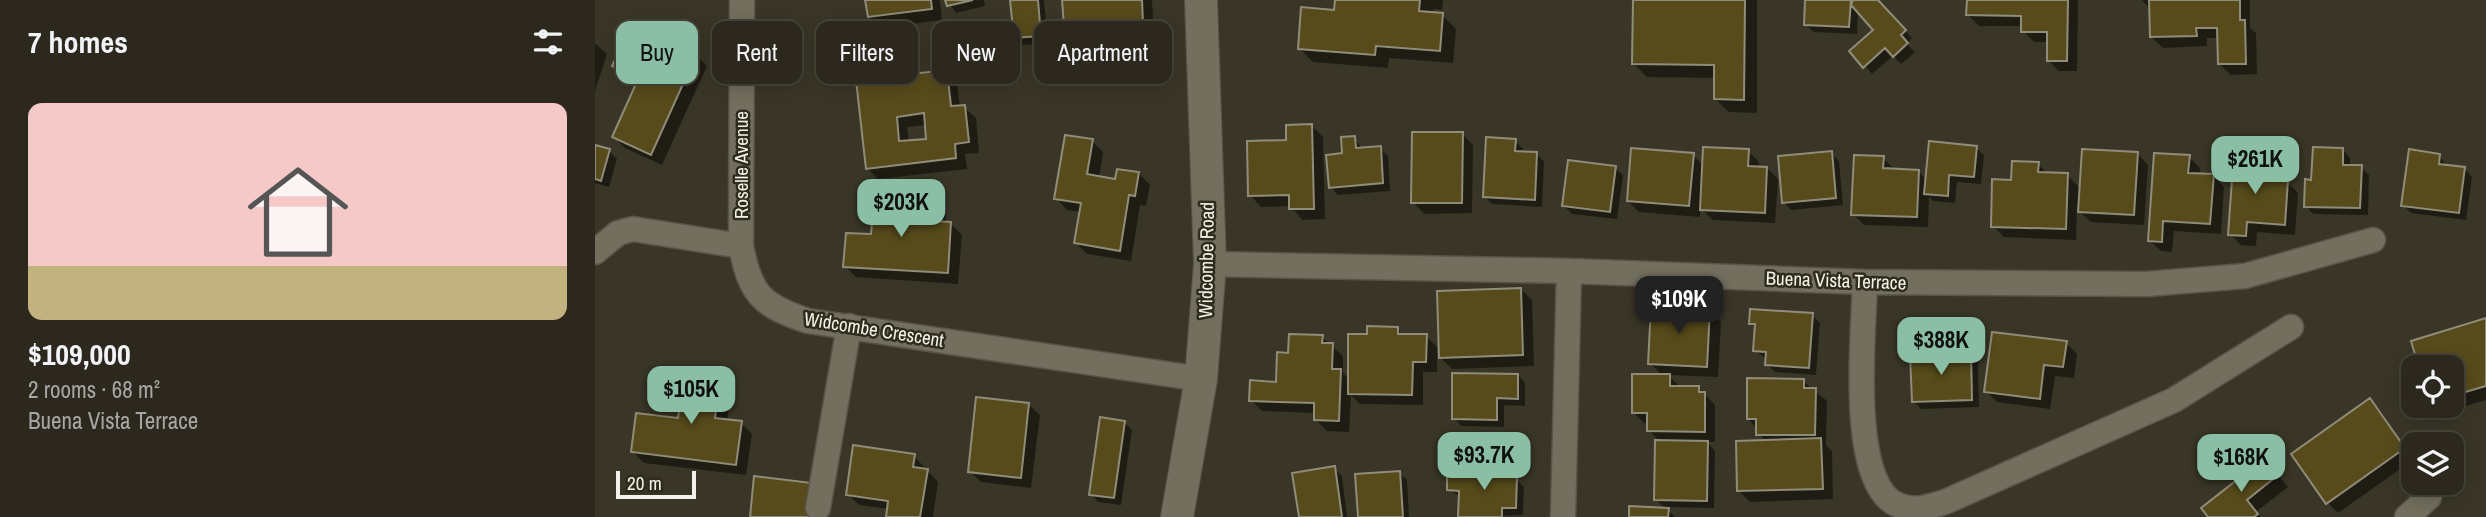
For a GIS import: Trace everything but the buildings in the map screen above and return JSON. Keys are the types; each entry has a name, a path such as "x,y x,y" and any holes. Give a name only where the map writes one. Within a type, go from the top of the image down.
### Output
{"street":[{"name":"Roselle Avenue","path":"741,246 742,0"},
{"name":"Widcombe Road","path":"1177,517 1201,379 1210,264 1201,0"},
{"path":"595,252 618,233 633,229 741,246"},
{"name":"Buena Vista Terrace","path":"1210,264 1569,271 1865,282 2147,284 2245,276 2374,240"},
{"name":"Widcombe Crescent","path":"741,246 747,279 765,300 785,313 808,321 1201,379"},
{"path":"1563,517 1569,271"},
{"path":"1865,282 1861,431 1875,481 1893,511 1915,510 1945,502 2174,400 2291,327"},
{"path":"818,508 849,327"},
{"path":"2407,517 2429,497"}]}
